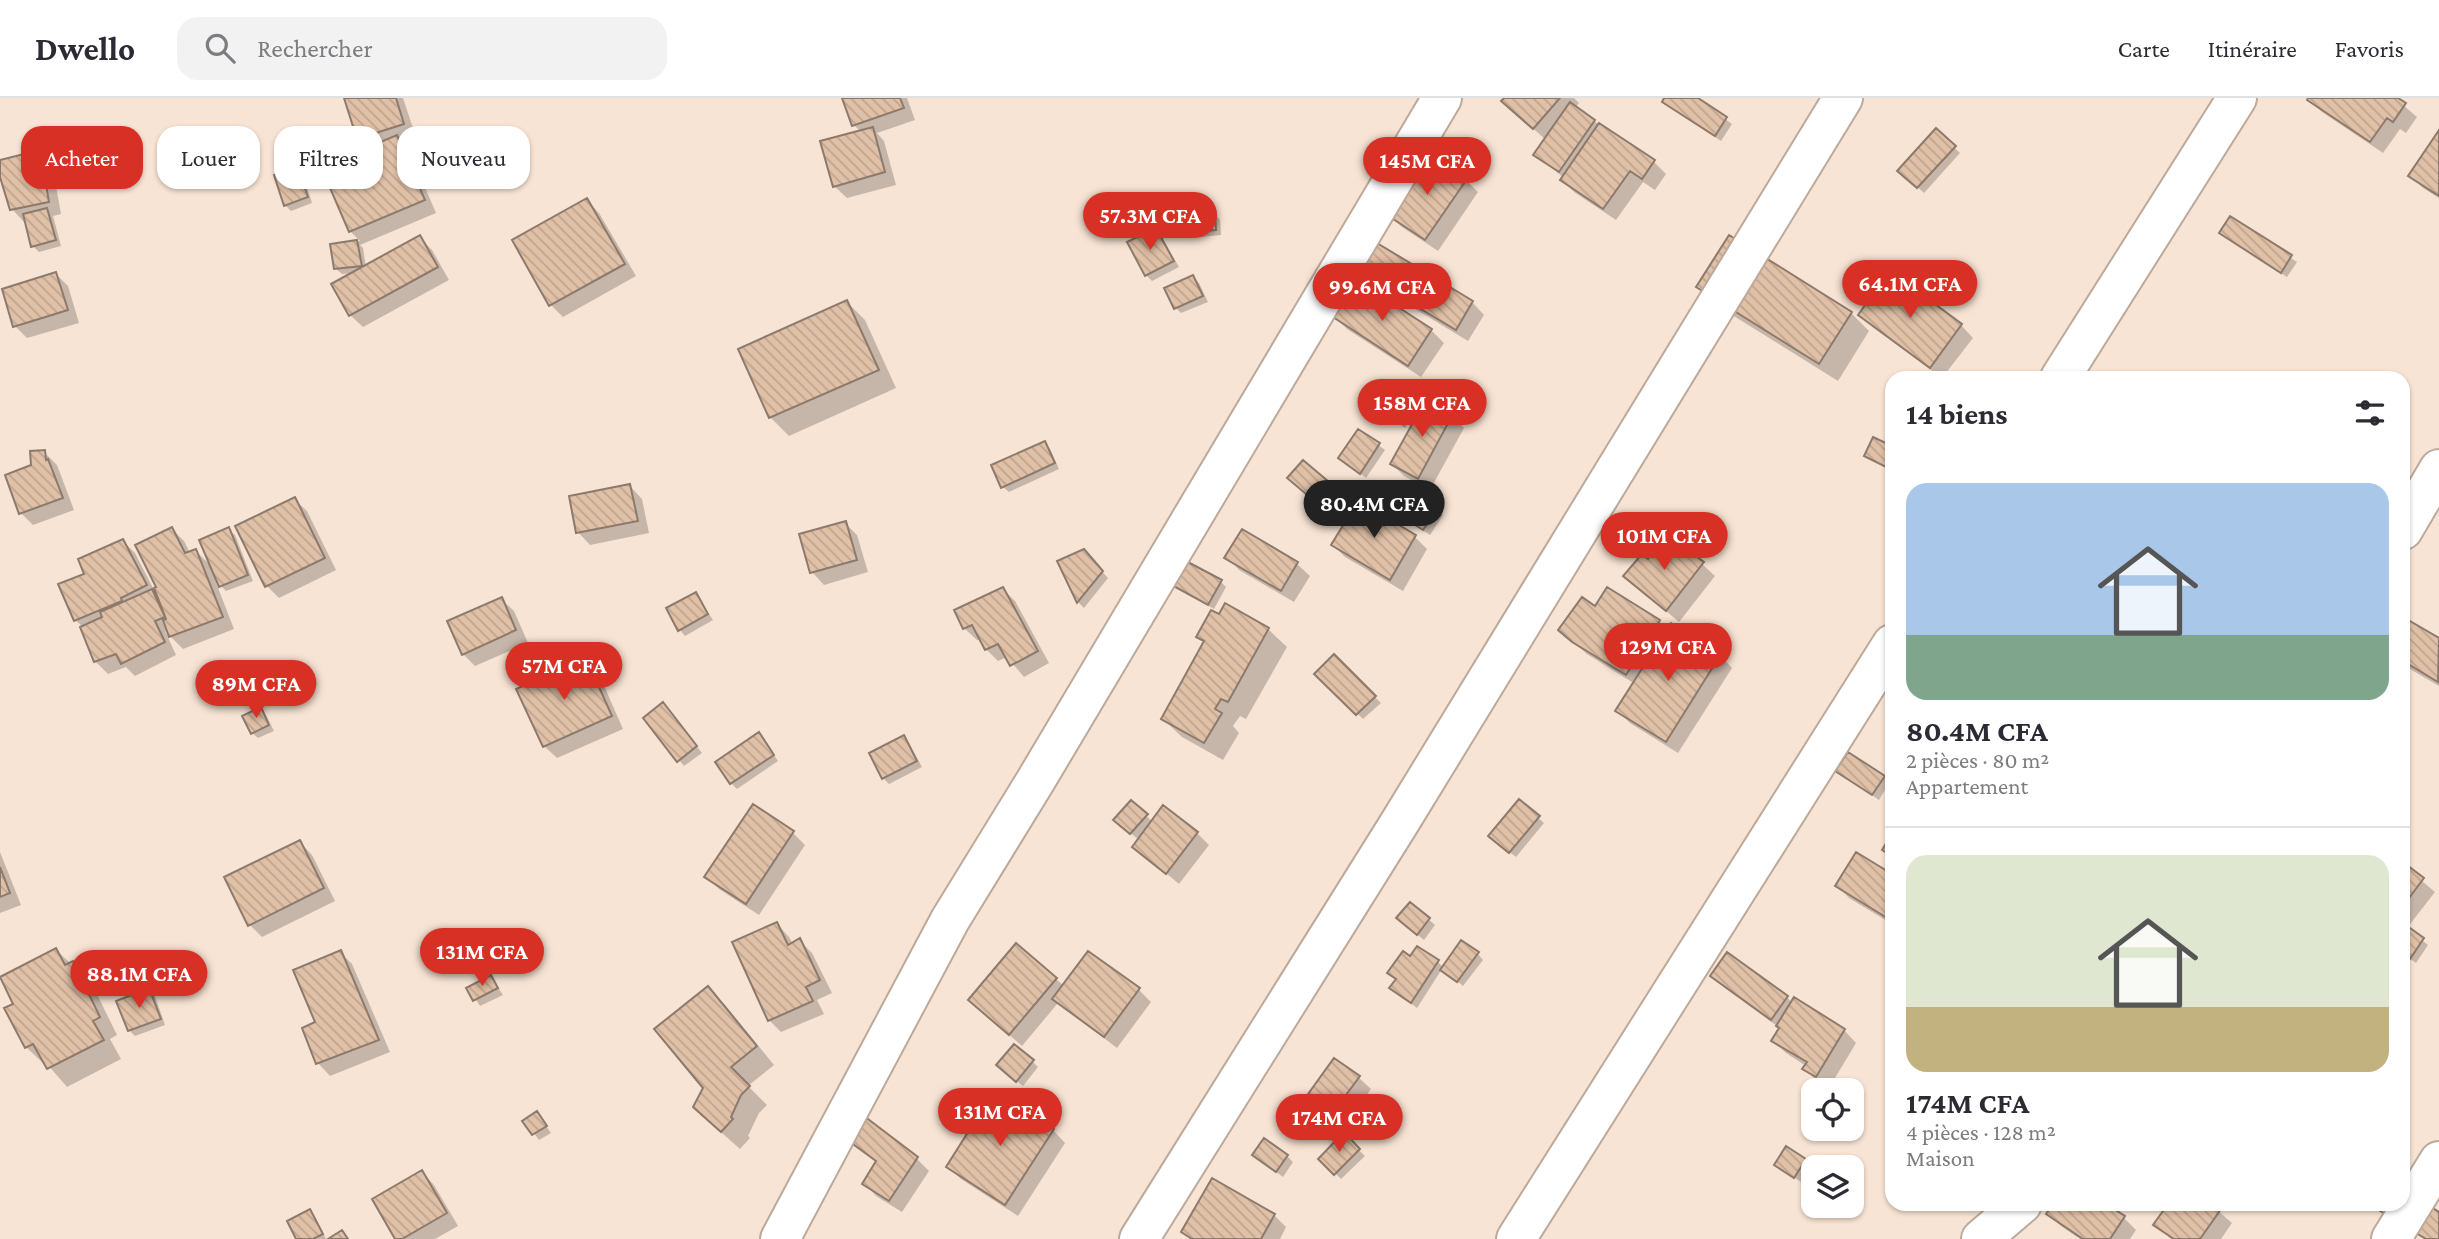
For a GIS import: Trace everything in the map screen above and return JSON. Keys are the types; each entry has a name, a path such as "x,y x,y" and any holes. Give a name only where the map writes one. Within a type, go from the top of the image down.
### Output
{"street":[{"path":"780,1239 950,920 1442,98"},
{"path":"1139,1239 1407,810 1843,98"},
{"path":"2064,371 2237,98"},
{"path":"2410,518 2439,469"},
{"path":"1516,1239 1885,655"},
{"path":"2410,1208 2439,1161"},
{"path":"1981,1239 2014,1211"},
{"path":"2391,1239 2408,1211"}],"building":[{"path":"344,98 396,98 404,124 383,131 383,126 353,126"},
{"path":"842,98 900,98 904,108 852,126"},
{"path":"1504,98 1560,98 1533,129 1501,101"},
{"path":"1664,98 1698,98 1727,117 1715,136 1662,102"},
{"path":"2398,98 2406,103 2393,122 2387,118 2370,142 2307,100"},
{"path":"1570,102 1595,120 1559,172 1533,155"},
{"path":"1599,123 1655,160 1642,179 1630,171 1603,209 1560,180"},
{"path":"873,127 885,172 833,187 820,141"},
{"path":"1936,128 1956,146 1917,188 1897,171"},
{"path":"2439,130 2439,196 2408,176"},
{"path":"397,135 397,189 420,189 425,200 349,232 330,189 383,189 383,141"},
{"path":"1430,153 1467,179 1425,240 1387,215"},
{"path":"21,155 21,189 47,189 49,202 10,210 0,177 0,160"},
{"path":"279,189 305,189 308,197 284,206"},
{"path":"587,198 625,264 549,306 512,240"},
{"path":"47,208 56,240 31,247 23,214"},
{"path":"1215,212 1216,230 1193,232 1191,213"},
{"path":"2230,216 2292,255 2281,273 2219,233"},
{"path":"1156,228 1174,261 1145,276 1127,242"},
{"path":"420,235 438,267 349,316 331,284"},
{"path":"1729,235 1852,312 1819,364 1696,287"},
{"path":"357,240 362,266 334,269 330,244"},
{"path":"1372,240 1473,301 1456,330 1354,269"},
{"path":"1890,271 1962,324 1930,368 1858,315"},
{"path":"56,272 68,310 13,327 2,289"},
{"path":"1193,275 1203,296 1174,309 1164,288"},
{"path":"1356,280 1432,329 1408,366 1333,317"},
{"path":"847,300 879,370 769,418 738,349"},
{"path":"1386,387 1412,404 1399,423 1372,406"},
{"path":"1426,399 1453,414 1418,479 1390,464"},
{"path":"1358,429 1380,443 1360,474 1338,458"},
{"path":"1873,437 1885,443 1885,466 1864,456"},
{"path":"1045,441 1055,463 1001,488 991,465"},
{"path":"45,450 46,460 48,459 63,498 19,514 5,475 31,465 30,451"},
{"path":"1303,460 1341,492 1325,510 1287,478"},
{"path":"1400,483 1438,508 1423,530 1385,506"},
{"path":"630,484 638,521 576,533 569,496"},
{"path":"295,497 325,558 265,587 235,526"},
{"path":"1358,501 1416,535 1390,580 1331,545"},
{"path":"846,521 857,560 810,573 799,534"},
{"path":"172,527 185,553 196,549 223,617 169,637 163,620 166,619 154,588 156,587 135,545"},
{"path":"229,527 248,575 219,587 199,540"},
{"path":"1242,529 1298,562 1281,591 1224,558"},
{"path":"1666,535 1704,562 1666,611 1623,576 1642,554 1648,559"},
{"path":"123,539 147,585 121,598 122,601 74,621 58,584 84,574 78,559"},
{"path":"1084,549 1103,571 1077,603 1057,561"},
{"path":"1184,560 1222,580 1208,605 1170,584"},
{"path":"1003,587 1038,651 1010,666 998,644 985,650 972,625 963,629 954,610"},
{"path":"1607,587 1660,620 1626,675 1572,642 1558,630 1582,597 1595,606"},
{"path":"152,589 165,617 155,621 165,642 121,664 116,654 94,662 80,627 102,617 100,612"},
{"path":"696,592 708,614 678,631 666,608"},
{"path":"502,597 516,630 462,655 447,621"},
{"path":"1225,603 1269,628 1228,702 1221,699 1215,709 1222,713 1204,743 1161,719 1204,641 1196,637 1211,610 1219,614"},
{"path":"2410,621 2439,638 2438,682 2410,665"},
{"path":"1671,623 1721,654 1666,742 1615,711"},
{"path":"1334,654 1376,696 1356,715 1314,674"},
{"path":"586,658 612,716 543,747 516,689"},
{"path":"663,702 697,746 677,762 643,718"},
{"path":"261,707 269,725 251,734 242,716"},
{"path":"759,732 774,755 730,784 715,762"},
{"path":"904,735 917,761 882,779 869,753"},
{"path":"1848,752 1885,776 1872,795 1835,771"},
{"path":"1519,799 1540,816 1509,853 1488,836"},
{"path":"1131,800 1148,814 1130,834 1113,820"},
{"path":"753,804 794,831 746,904 704,877"},
{"path":"1163,805 1198,832 1166,874 1132,847"},
{"path":"300,840 324,888 248,926 224,877"},
{"path":"1856,852 1885,870 1885,917 1835,886"},
{"path":"0,867 10,893 0,897"},
{"path":"2410,867 2424,878 2410,897"},
{"path":"1410,902 1430,918 1417,935 1396,918"},
{"path":"777,922 788,945 800,938 820,980 806,987 813,1001 768,1021 732,942"},
{"path":"2410,928 2424,938 2410,959"},
{"path":"1461,940 1479,952 1457,982 1440,970"},
{"path":"1016,943 1057,978 1009,1035 968,1000"},
{"path":"1417,946 1439,960 1411,1003 1389,988 1396,979 1387,973 1403,951 1410,956"},
{"path":"56,948 65,965 73,961 100,1017 93,1021 104,1040 47,1069 33,1044 25,1048 4,1008 13,1004 0,977"},
{"path":"341,950 379,1040 316,1064 302,1028 315,1022 293,970"},
{"path":"1088,951 1140,988 1104,1037 1052,999"},
{"path":"1727,952 1788,996 1771,1020 1710,976"},
{"path":"491,975 498,988 473,1001 466,988"},
{"path":"708,986 757,1046 731,1067 750,1086 741,1095 731,1117 733,1119 721,1132 693,1107 703,1088 654,1029"},
{"path":"149,988 161,1019 128,1031 116,1001"},
{"path":"1794,997 1845,1029 1816,1077 1802,1069 1807,1062 1771,1041 1779,1028 1776,1026"},
{"path":"1014,1044 1034,1060 1016,1082 996,1065"},
{"path":"1334,1058 1360,1076 1323,1126 1298,1108"},
{"path":"994,1091 1054,1129 1005,1205 946,1167"},
{"path":"537,1111 547,1126 532,1135 522,1121"},
{"path":"864,1116 918,1157 889,1201 862,1184 876,1161 846,1139"},
{"path":"1344,1132 1360,1149 1334,1175 1318,1159"},
{"path":"1264,1138 1288,1155 1276,1172 1252,1155"},
{"path":"1786,1146 1801,1156 1801,1167 1794,1178 1774,1165"},
{"path":"422,1170 447,1213 402,1239 395,1239 372,1199"},
{"path":"1212,1178 1275,1214 1261,1239 1192,1239 1181,1232"},
{"path":"2410,1194 2439,1212 2439,1239 2426,1239 2380,1211 2410,1211"},
{"path":"310,1209 323,1234 313,1239 296,1239 287,1221"},
{"path":"2048,1211 2117,1211 2125,1216 2110,1239 2083,1239 2046,1214"},
{"path":"2163,1211 2220,1211 2200,1239 2174,1239 2153,1225"},
{"path":"342,1230 348,1239 328,1239"}]}
